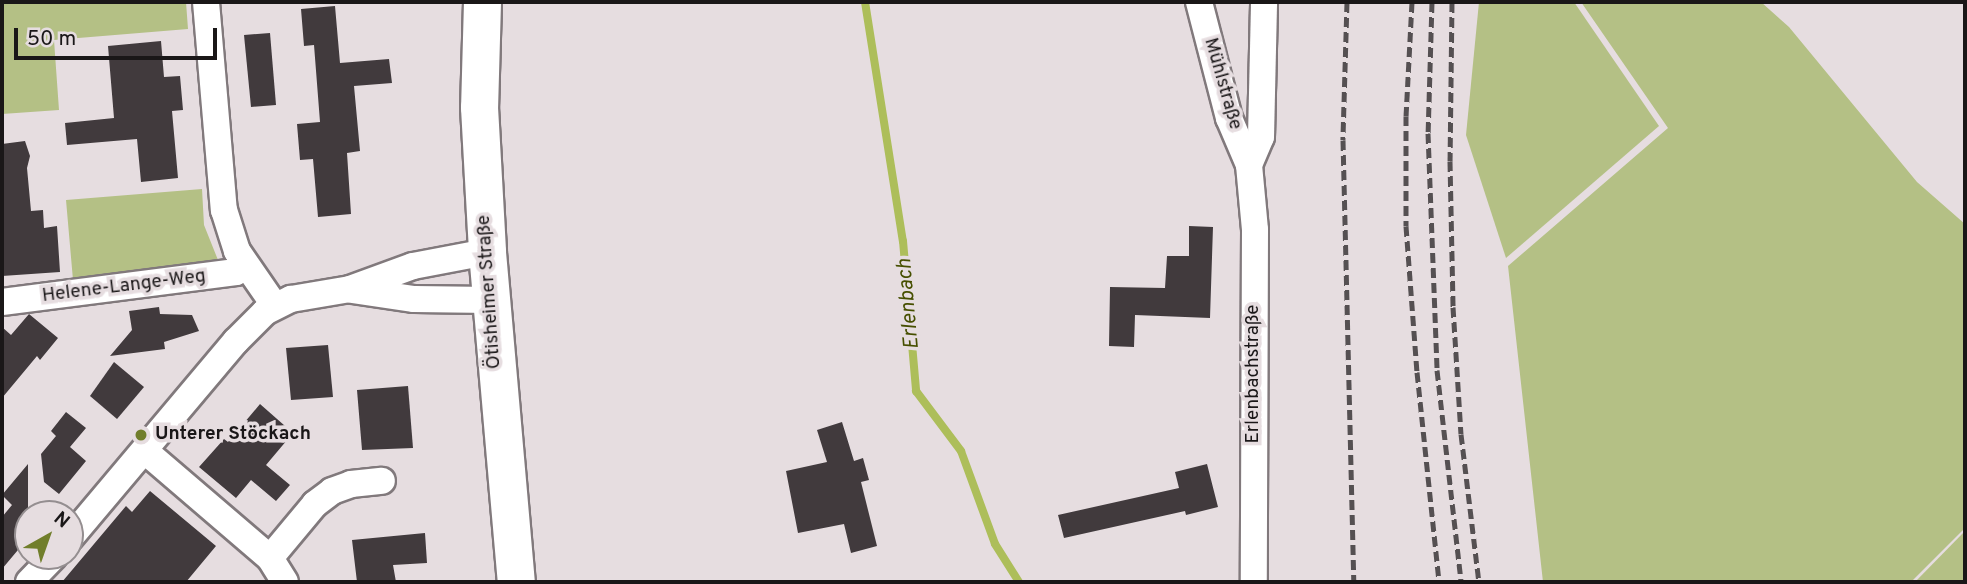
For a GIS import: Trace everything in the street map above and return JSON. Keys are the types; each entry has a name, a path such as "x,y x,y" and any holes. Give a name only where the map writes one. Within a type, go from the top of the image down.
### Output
{"main road":[{"name":"Ötisheimer Straße","path":"482,2 479,107 487,252 516,582"}],"street":[{"path":"206,2 224,210 230,235 245,266 275,306"},
{"name":"Mühlstraße","path":"1199,2 1230,118 1248,165"},
{"path":"1248,165 1261,137 1264,2"},
{"name":"Erlenbachstraße","path":"1248,165 1255,230 1254,582"},
{"path":"84,522 236,341 256,320 275,306 302,297 350,289 413,266 487,252"},
{"name":"Helene-Lange-Weg","path":"2,302 236,272 245,266"},
{"path":"350,289 414,299 491,300"},
{"path":"145,451 270,558 285,582"},
{"path":"270,558 315,505 332,491 351,484 382,481"}],"green space":[{"path":"2,2 186,2 188,29 54,40 59,110 2,114"},
{"path":"1479,2 1574,2 1659,126 1506,258 1466,135"},
{"path":"1581,2 1761,2 1789,27 1917,182 1965,224 1965,528 1911,582 1543,582 1508,266 1668,128"},
{"path":"202,189 204,225 218,260 73,280 66,200"},
{"path":"1965,531 1965,582 1915,582"}],"building":[{"path":"335,6 340,63 389,59 392,83 354,86 360,151 347,153 351,214 318,217 313,159 300,160 297,124 320,122 314,45 304,46 301,9"},
{"path":"270,33 276,105 251,107 244,35"},
{"path":"161,41 164,77 180,76 183,110 172,111 178,178 141,182 137,139 67,145 65,123 114,118 108,46"},
{"path":"25,141 30,156 27,168 31,211 43,210 44,228 57,226 60,272 2,276 2,144"},
{"path":"1189,226 1213,227 1210,318 1135,315 1134,347 1109,346 1110,287 1165,288 1167,256 1189,256"},
{"path":"159,307 160,314 192,315 199,331 164,342 165,349 110,356 132,330 129,311"},
{"path":"29,314 58,338 40,360 37,356 2,398 2,327 11,335"},
{"path":"328,345 333,397 291,400 286,348"},
{"path":"114,362 144,387 117,419 90,396"},
{"path":"408,386 413,448 362,450 357,390"},
{"path":"260,404 293,433 266,465 290,485 276,501 251,480 236,498 199,467 224,439 228,442"},
{"path":"66,412 86,428 70,447 86,461 59,494 44,482 41,454 56,436 51,431"},
{"path":"842,422 854,461 863,458 869,480 861,482 877,546 851,553 844,524 798,533 786,471 827,462 817,430"},
{"path":"28,464 28,500 14,500 14,555 2,569 2,517 12,505 2,495"},
{"path":"1207,464 1218,507 1186,515 1185,511 1064,538 1058,515 1179,488 1175,472"},
{"path":"150,491 216,546 186,582 62,582 72,570 84,570 84,556 126,506 132,512"},
{"path":"425,533 427,563 393,565 396,582 357,582 352,540"}],"waterway":[{"name":"Erlenbach","path":"865,2 903,241 916,391 961,451 995,544 1019,582"}],"railway":[{"path":"1347,2 1343,140 1354,582"},
{"path":"1412,2 1406,116 1406,226 1417,372 1439,582"},
{"path":"1432,2 1428,133 1437,370 1461,582"},
{"path":"1452,2 1450,161 1453,307 1461,434 1479,582"}],"place":[{"name":"Unterer Stöckach","path":"141,435"}]}
